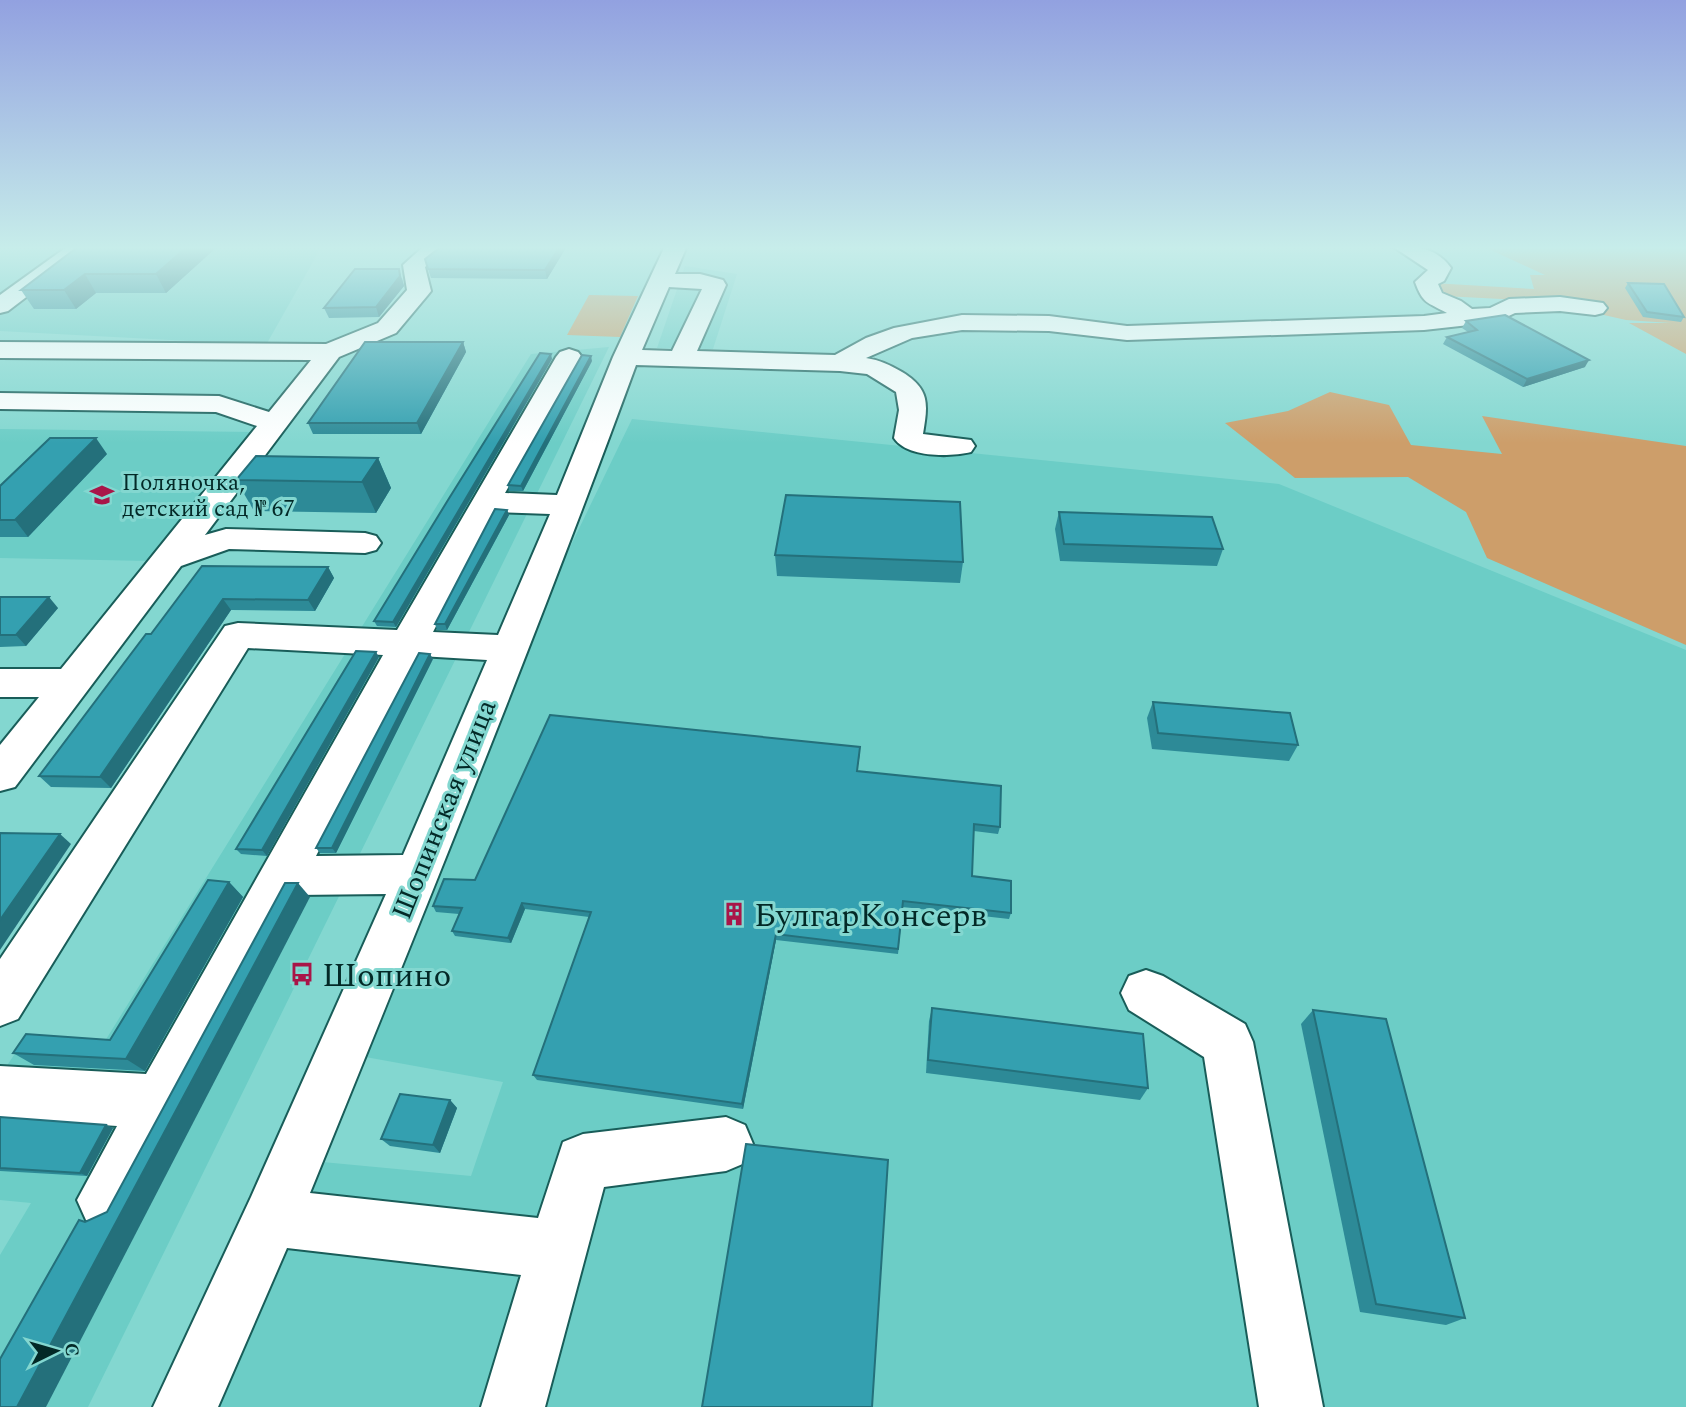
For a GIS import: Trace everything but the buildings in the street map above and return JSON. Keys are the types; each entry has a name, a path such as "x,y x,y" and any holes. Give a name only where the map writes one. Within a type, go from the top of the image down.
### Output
{"street":[{"path":"0,350 330,352 387,328 401,312"},
{"name":"Шопинская улица","path":"186,1407 271,1217 417,874 647,312"},
{"path":"682,357 703,312"},
{"path":"1461,312 1468,317"},
{"path":"840,363 869,345 915,329 970,323 1081,325 1127,333 1424,323 1496,316 1502,312"},
{"path":"62,402 118,351"},
{"path":"0,775 330,352"},
{"path":"106,1200 485,502 569,357"},
{"path":"626,357 840,363 874,367 909,388 913,410 908,438 921,444 961,446"},
{"path":"0,401 219,404 274,423"},
{"path":"485,502 569,505"},
{"path":"168,559 226,539 365,543"},
{"path":"0,1002 239,635 410,641 509,648"},
{"path":"0,683 72,683"},
{"path":"284,876 417,874"},
{"path":"1146,993 1227,1042 1291,1407"},
{"path":"0,1092 160,1102"},
{"path":"513,1407 583,1162 726,1144"},
{"path":"271,1217 558,1250"}],"shaded area":[{"path":"0,312 285,312 266,345 0,331"},
{"path":"580,312 631,312 620,337 567,335"},
{"path":"669,312 725,312 713,349 657,348"},
{"path":"1589,312 1686,312 1686,354 1629,323 1671,323 1626,320"},
{"path":"609,347 88,1407 0,1407 0,1255 31,1203 0,1200 0,1076 28,1034 105,1041 531,354"},
{"path":"1330,392 1389,405 1411,445 1502,454 1482,416 1686,446 1686,645 1487,558 1466,512 1408,477 1295,478 1225,423 1288,411"},
{"path":"632,419 1279,484 1686,650 1686,1407 175,1407 280,1158 471,1176 503,1082 327,1050"},
{"name":"Поляночка, детский сад № 67","path":"0,429 254,432 150,561 0,558"}],"place":[{"name":"Поляночка, детский сад № 67","path":"102,495"},
{"name":"БулгарКонсерв","path":"734,914"},
{"name":"Шопино","path":"302,974"}]}
